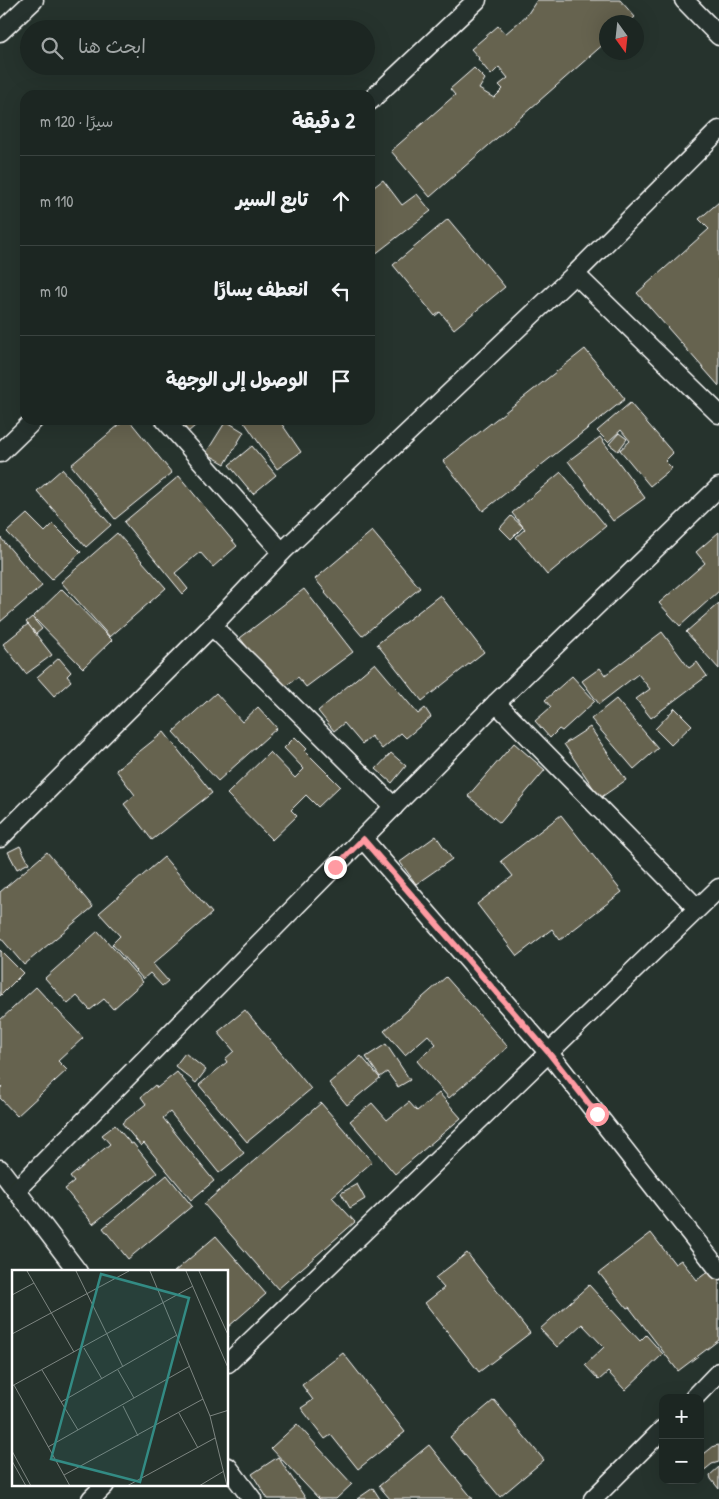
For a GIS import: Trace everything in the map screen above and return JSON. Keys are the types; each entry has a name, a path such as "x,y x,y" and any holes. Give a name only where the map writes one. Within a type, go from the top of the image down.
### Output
{"street":[{"path":"0,32 34,0"},
{"path":"375,96 477,0"},
{"path":"684,0 719,36"},
{"path":"0,838 212,626 282,552 575,274 719,130"},
{"path":"575,274 719,414"},
{"path":"0,453 29,425"},
{"path":"169,425 282,552"},
{"path":"16,1190 496,703 719,487"},
{"path":"212,626 394,807"},
{"path":"496,703 697,908"},
{"path":"363,839 548,1052 719,1270"},
{"path":"229,1362 719,888"},
{"path":"0,1169 76,1270"},
{"path":"698,1394 719,1372"},
{"path":"593,1499 659,1433"},
{"path":"229,1468 252,1499"},
{"path":"91,1499 104,1486"}],"building":[{"path":"537,0 620,0 633,15 599,15 599,48 430,197 391,151 455,95 450,89 474,68 485,79 479,89 494,98 503,89 499,85 508,78 499,67 491,75 471,49 498,26 505,34 527,15"},
{"path":"383,180 402,205 417,194 431,211 375,254 375,186"},
{"path":"719,202 719,386 637,293 709,229 699,219"},
{"path":"448,219 505,287 454,329 440,312 435,316 393,265"},
{"path":"585,349 625,399 483,511 443,461"},
{"path":"630,403 673,453 665,461 672,468 650,486 620,450 630,441 621,430 608,442 597,431"},
{"path":"119,425 133,425 172,473 115,519 71,465"},
{"path":"182,425 196,425 188,432"},
{"path":"224,425 233,425 244,432 225,464 206,453"},
{"path":"246,425 282,425 301,452 277,469"},
{"path":"619,433 627,439 618,451 609,444"},
{"path":"600,437 645,498 613,521 568,461"},
{"path":"252,446 276,475 253,494 229,465"},
{"path":"62,469 111,525 86,547 37,491"},
{"path":"561,472 606,526 547,575 516,537 525,529 512,513"},
{"path":"179,476 237,546 213,567 200,552 175,573 188,589 183,594 124,522"},
{"path":"27,514 45,532 53,524 81,552 52,579 7,532"},
{"path":"511,516 523,527 511,539 500,528"},
{"path":"372,531 420,588 362,636 315,579"},
{"path":"719,532 719,591 680,626 659,603 705,563 696,552"},
{"path":"117,533 166,588 110,637 61,582"},
{"path":"0,537 42,586 0,622"},
{"path":"62,589 112,640 83,668 33,617"},
{"path":"304,589 353,652 306,687 298,677 280,690 240,638"},
{"path":"440,595 484,652 422,701 377,644"},
{"path":"719,603 719,669 686,632"},
{"path":"32,617 42,629 36,634 26,622"},
{"path":"28,624 52,655 26,674 3,644"},
{"path":"662,632 689,668 697,662 707,676 651,718 636,699 650,689 638,674 599,704 582,681 600,668 605,675"},
{"path":"59,658 71,672 67,676 71,681 54,696 37,677"},
{"path":"375,663 418,714 425,708 431,717 406,738 401,733 382,749 371,736 362,744 344,723 334,731 318,711"},
{"path":"572,676 595,701 562,731 559,729 550,738 535,721 551,707 545,700"},
{"path":"216,693 242,722 258,707 277,728 218,781 173,732"},
{"path":"616,699 658,748 634,769 591,719"},
{"path":"675,708 692,725 671,745 655,729"},
{"path":"590,727 626,780 600,798 564,744"},
{"path":"164,732 212,793 152,840 124,804 135,795 116,770"},
{"path":"295,737 307,749 305,751 340,786 318,807 306,795 291,810 297,816 272,840 227,794 270,752 295,778 304,769 284,748"},
{"path":"514,743 545,770 500,823 468,796"},
{"path":"391,753 406,766 392,783 376,769"},
{"path":"561,815 622,892 560,940 552,929 517,956 477,904 513,876 501,861"},
{"path":"436,836 452,859 416,884 400,862"},
{"path":"20,846 29,863 17,869 8,852"},
{"path":"47,852 93,907 24,965 0,937 0,892"},
{"path":"164,857 212,913 153,964 168,981 162,986 150,973 143,979 112,944 120,936 99,913"},
{"path":"98,931 143,982 113,1009 104,999 90,1010 77,996 68,1004 45,978"},
{"path":"0,950 23,973 0,996"},
{"path":"446,977 508,1047 449,1098 417,1061 436,1044 428,1035 405,1055 384,1031"},
{"path":"36,987 83,1038 58,1061 67,1070 17,1116 0,1098 0,1088 2,1087 0,1085 0,1020"},
{"path":"245,1010 311,1089 247,1142 199,1085 227,1062 225,1059 234,1051 218,1032"},
{"path":"386,1044 410,1080 398,1087 387,1072 380,1077 366,1057"},
{"path":"185,1053 206,1070 196,1083 175,1066"},
{"path":"361,1056 380,1078 347,1105 329,1083"},
{"path":"177,1072 244,1153 219,1173 170,1112 163,1118 214,1181 191,1200 144,1143 141,1146 122,1123 146,1104 141,1097 155,1085 157,1088"},
{"path":"439,1093 461,1118 395,1174 350,1121 372,1103 387,1120 409,1102 417,1111"},
{"path":"321,1103 372,1162 332,1197 355,1222 278,1289 204,1204"},
{"path":"115,1125 131,1144 133,1143 157,1173 93,1224 65,1189 74,1182 70,1177 110,1144 102,1135"},
{"path":"167,1175 192,1206 128,1259 103,1228"},
{"path":"357,1184 365,1199 350,1208 341,1193"},
{"path":"651,1233 675,1264 681,1260 697,1280 710,1270 719,1281 719,1340 678,1371 629,1307 627,1308 599,1273"},
{"path":"216,1236 266,1294 229,1326 229,1270 176,1270"},
{"path":"467,1253 530,1333 479,1372 425,1303 444,1288 435,1278"},
{"path":"589,1285 640,1341 646,1335 663,1354 625,1390 608,1372 599,1380 585,1365 604,1347 582,1324 557,1347 540,1329"},
{"path":"343,1353 405,1432 358,1469 331,1435 325,1439 301,1408 313,1400 302,1385"},
{"path":"494,1400 544,1460 500,1497 450,1437"},
{"path":"297,1424 352,1484 336,1499 319,1499 271,1448"},
{"path":"429,1445 473,1499 390,1499 379,1486"},
{"path":"719,1445 719,1462 712,1464 704,1470 704,1454 714,1446"},
{"path":"278,1457 306,1499 268,1499 252,1474"},
{"path":"719,1467 719,1489 710,1475"},
{"path":"373,1488 380,1499 357,1499"}],"route":[{"path":"335,867 363,839 548,1052 597,1114"}]}
